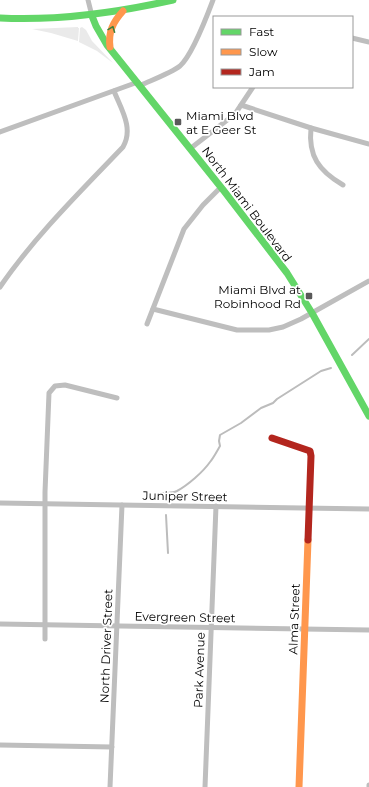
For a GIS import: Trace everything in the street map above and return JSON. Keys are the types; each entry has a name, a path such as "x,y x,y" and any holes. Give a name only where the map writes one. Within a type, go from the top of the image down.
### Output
{"main road":[{"path":"0,18 53,20 92,16 173,0"},
{"path":"111,49 109,40 110,30 116,19 123,11"},
{"name":"North Miami Boulevard","path":"92,16 96,27 111,49 140,83 274,256 312,313 368,412"},
{"name":"Alma Street","path":"272,438 310,451 312,462 299,787"}],"street":[{"path":"88,0 92,16"},
{"path":"0,132 140,83 175,69 183,62 193,45 212,0"},
{"path":"353,38 369,42"},
{"path":"191,148 235,114 251,88"},
{"path":"0,287 21,258 126,142 128,134 127,124 114,91"},
{"path":"242,105 311,128 369,144"},
{"path":"311,128 310,143 318,165 331,178 343,185"},
{"path":"147,324 184,229 203,205 221,187"},
{"path":"153,309 230,329 252,331 269,330 283,327 312,313 369,281"},
{"path":"45,639 45,504 48,398 55,386 65,385 117,398"},
{"name":"Juniper Street","path":"0,503 369,510"},
{"name":"North Driver Street","path":"110,787 122,505"},
{"name":"Park Avenue","path":"205,787 216,506"},
{"name":"Evergreen Street","path":"0,624 369,630"},
{"path":"0,745 112,747"}],"shaded area":[{"path":"78,27 78,41 32,29"},
{"path":"82,27 86,30 92,41 113,63 97,51 79,42 80,28"}],"waterway":[{"path":"352,355 369,339"},
{"path":"154,498 162,493 177,491 199,474 207,466 220,446 220,435 241,423 261,408 273,403 321,371 331,368"},
{"path":"166,515 168,553"}],"traffic: fast":[{"path":"0,18 22,19 87,15 130,9 173,0"},
{"path":"92,16 107,45 224,191 287,273 312,313 369,416"}],"traffic: slow":[{"path":"110,47 112,28 116,19 123,11"},
{"path":"299,787 308,540"}],"traffic: jam":[{"path":"272,438 310,451 308,540"}],"place":[{"name":"Miami Blvd at E Geer St","path":"178,122"},
{"name":"Miami Blvd at Robinhood Rd","path":"309,296"}]}
